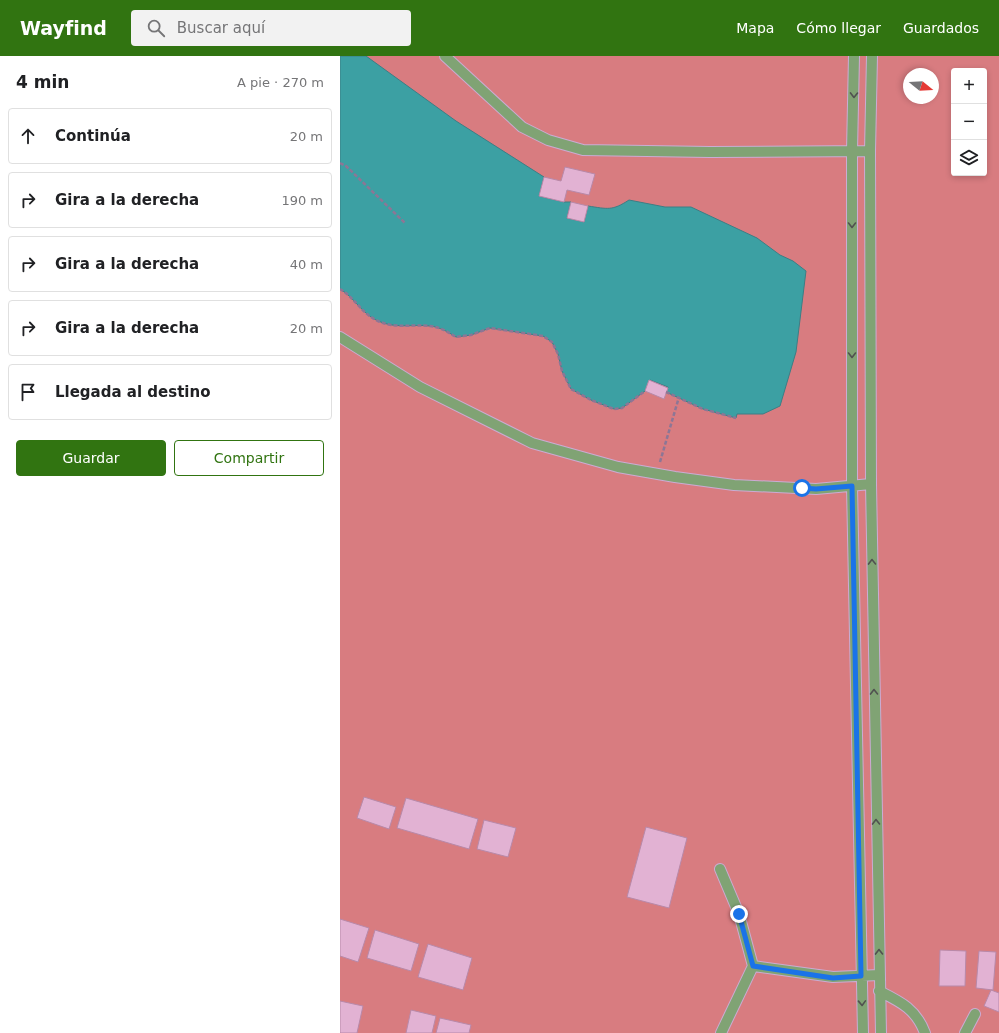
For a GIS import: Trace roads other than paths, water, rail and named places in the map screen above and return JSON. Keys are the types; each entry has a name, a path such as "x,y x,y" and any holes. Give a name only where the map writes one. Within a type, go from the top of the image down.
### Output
{"street":[{"path":"445,56 522,127 548,140 584,150 710,152 870,151"},
{"path":"854,56 852,151 852,486 863,1033"},
{"path":"872,56 870,151 871,484 879,991 881,1033"},
{"path":"340,337 420,387 532,443 618,468 734,485 816,489 871,484"},
{"path":"720,869 739,914 753,966 721,1033"},
{"path":"753,966 833,978 879,975"},
{"path":"879,991 902,1002 913,1012 923,1027 925,1033"},
{"path":"965,1033 975,1014"}]}
